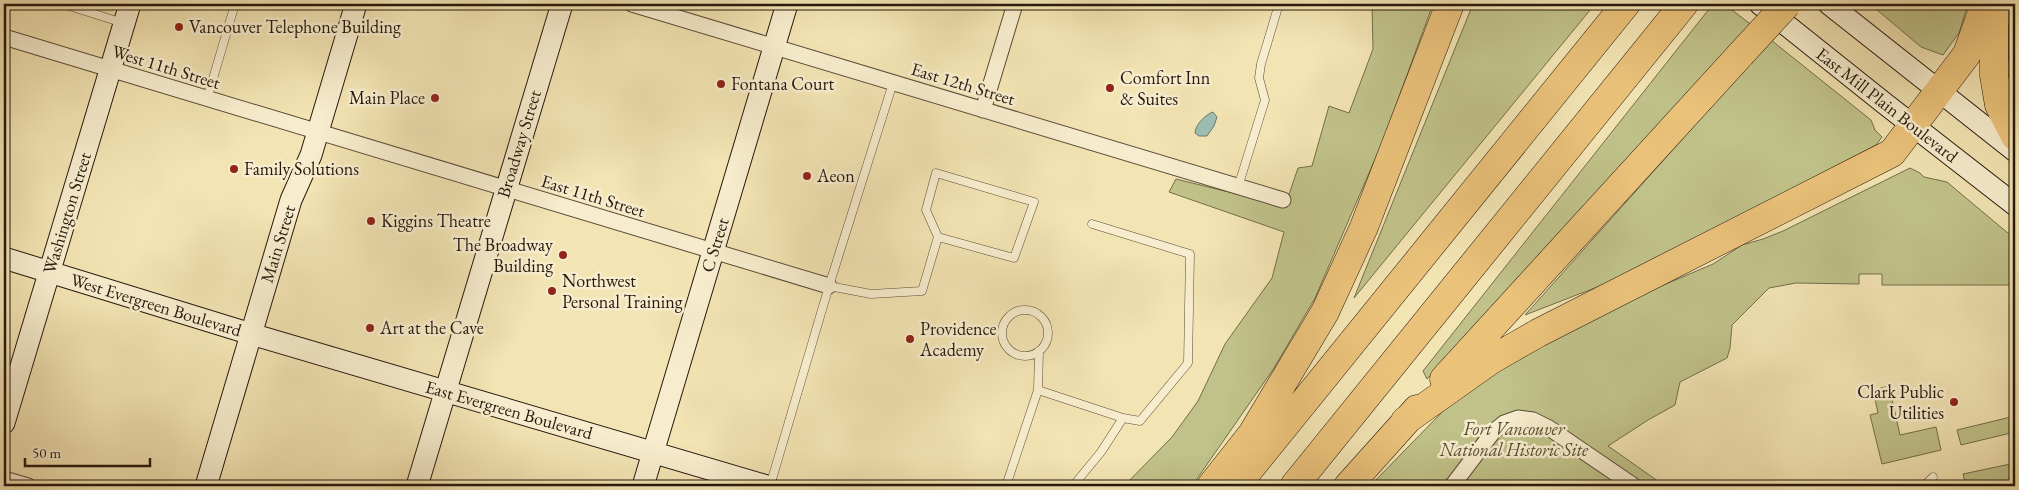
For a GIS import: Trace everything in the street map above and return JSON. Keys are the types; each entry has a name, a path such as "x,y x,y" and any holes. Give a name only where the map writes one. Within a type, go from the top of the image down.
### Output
{"highway":[{"path":"1212,486 1252,434 1325,312 1364,227 1450,4"},
{"path":"1236,486 1626,4"},
{"path":"1348,486 1405,421 1787,4"},
{"path":"1405,421 1491,360 1538,333 1892,153 1967,54 1986,4"},
{"path":"1994,4 1994,75 2000,105 2015,136"},
{"path":"1294,486 1683,5"}],"street":[{"name":"Main Street","path":"206,486 291,200 318,132 356,4"},
{"name":"Broadway Street","path":"417,486 562,4"},
{"name":"East 12th Street","path":"632,4 1283,200"},
{"name":"C Street","path":"643,486 787,4"},
{"path":"983,110 1014,4"},
{"name":"East Mill Plain Boulevard","path":"1760,4 2015,205"},
{"path":"1829,4 2015,151"},
{"name":"Washington Street","path":"4,423 127,13"},
{"name":"West 11th Street","path":"4,37 318,132"},
{"name":"East 11th Street","path":"318,132 829,286"},
{"name":"West Evergreen Boulevard","path":"4,258 251,334"},
{"name":"East Evergreen Boulevard","path":"251,334 768,486"},
{"path":"1452,486 1493,432 1504,423 1518,418 1533,420 1549,428 1634,486"},
{"path":"4,479 28,486"}],"lane":[{"path":"63,4 127,13"},
{"path":"207,99 234,4"},
{"path":"1238,187 1265,100 1259,78 1260,64 1279,4"},
{"path":"768,486 893,83"},
{"path":"829,286 870,294 922,291 938,237 926,210 936,173 1034,202 1014,258 938,237"},
{"path":"1038,390 1140,422 1188,363 1190,254 1092,224"},
{"path":"1006,486 1038,390 1039,351 1048,339 1048,331 1043,318 1030,310 1022,310 1009,316 1002,330 1006,345 1011,351 1025,356 1039,351"},
{"path":"1073,486 1101,452 1123,418"},
{"path":"1924,486 1933,477"}],"green space":[{"path":"1372,4 1433,4 1382,143 1315,298 1274,368 1192,486 1124,486 1172,437 1198,401 1225,344 1272,278 1284,232 1169,192 1176,179 1285,206 1298,168 1312,166 1329,106 1349,113 1373,49"},
{"path":"1473,4 1595,4 1354,298"},
{"path":"1713,4 1724,4 1753,26 1427,379 1423,371"},
{"path":"1870,4 1968,4 1959,33 1943,55 1921,47"},
{"path":"2013,4 2015,4 2015,91 2008,48 2010,15"},
{"path":"1771,40 1871,120 1875,130 1882,137 1876,145 1623,277 1525,315"},
{"name":"Fort Vancouver National Historic Site","path":"1910,168 1924,177 1947,182 2015,239 2015,285 1882,285 1882,274 1859,274 1859,284 1796,283 1769,288 1732,325 1727,358 1680,382 1675,405 1608,446 1665,486 1370,486 1449,405 1486,373 1614,306 1713,264 1742,245 1783,231"},
{"path":"1889,386 1900,435 1936,427 1941,450 1882,464 1870,415 1878,413 1873,390"},
{"path":"2015,416 2015,432 1961,445 1957,430"},
{"path":"2015,463 2015,486 1966,486 1963,474"}],"water":[{"path":"1213,112 1217,117 1214,126 1207,136 1199,136 1195,133 1195,130 1199,123 1204,117"}],"place":[{"name":"Vancouver Telephone Building","path":"179,27"},
{"name":"Fontana Court","path":"721,84"},
{"name":"Comfort Inn & Suites","path":"1110,88"},
{"name":"Main Place","path":"435,98"},
{"name":"Family Solutions","path":"234,169"},
{"name":"Aeon","path":"807,176"},
{"name":"Kiggins Theatre","path":"371,221"},
{"name":"The Broadway Building","path":"563,255"},
{"name":"Northwest Personal Training","path":"552,291"},
{"name":"Art at the Cave","path":"370,328"},
{"name":"Providence Academy","path":"910,339"},
{"name":"Clark Public Utilities","path":"1954,402"}]}
